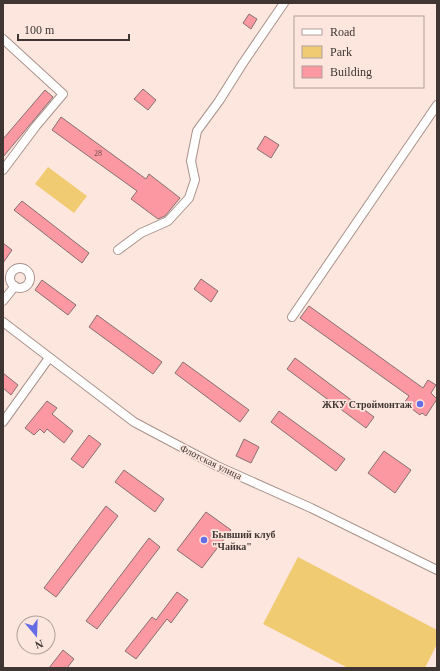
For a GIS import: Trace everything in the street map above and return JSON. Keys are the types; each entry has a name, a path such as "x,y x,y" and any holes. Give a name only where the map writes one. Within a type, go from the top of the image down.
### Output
{"street":[{"path":"118,250 141,233 168,221 189,198 195,180 191,161 197,131 219,101 284,3"},
{"path":"3,39 63,94 36,126 3,170"},
{"path":"292,317 437,105"},
{"path":"3,301 15,286"},
{"name":"Флотская улица","path":"3,322 134,422 217,466 311,508 437,570"},
{"path":"3,422 49,358"}],"green space":[{"path":"48,167 87,196 74,213 35,184"},
{"path":"298,557 437,630 437,644 425,668 348,668 263,624"}],"building":[{"path":"249,14 257,19 251,29 243,23"},
{"path":"143,89 156,100 148,110 134,99"},
{"path":"45,90 53,97 3,157 3,139"},
{"path":"61,117 146,179 149,174 180,198 165,216 158,219 131,199 137,191 52,130"},
{"path":"265,136 279,145 271,158 257,149"},
{"path":"22,201 89,253 82,263 14,210"},
{"path":"3,243 12,250 3,263"},
{"path":"201,279 218,291 211,302 194,289"},
{"path":"42,280 76,305 68,315 35,290"},
{"path":"309,306 423,388 428,380 436,385 431,393 437,399 426,416 422,413 420,415 404,403 409,396 300,318"},
{"path":"97,315 162,362 153,374 89,327"},
{"path":"295,358 374,417 366,428 287,369"},
{"path":"183,362 249,410 240,422 175,373"},
{"path":"3,373 18,385 11,395 3,388"},
{"path":"47,401 57,408 52,414 73,431 64,443 47,429 44,433 40,429 34,435 25,428"},
{"path":"279,411 345,459 336,471 271,422"},
{"path":"89,435 101,444 83,468 71,459"},
{"path":"244,439 259,447 251,463 236,456"},
{"path":"384,451 411,470 395,493 368,473"},
{"path":"124,470 164,499 155,512 115,482"},
{"path":"106,506 118,516 56,597 44,588"},
{"name":"Бывший клуб \"Чайка\"","path":"206,512 231,530 202,568 177,550"},
{"path":"149,538 160,547 97,629 86,621"},
{"path":"177,592 188,600 171,623 167,619 136,659 125,651 152,617 156,620"},
{"path":"63,650 74,659 67,668 49,668"}],"place":[{"name":"ЖКУ Строймонтаж","path":"420,404"},
{"name":"Бывший клуб \"Чайка\"","path":"204,540"}]}
